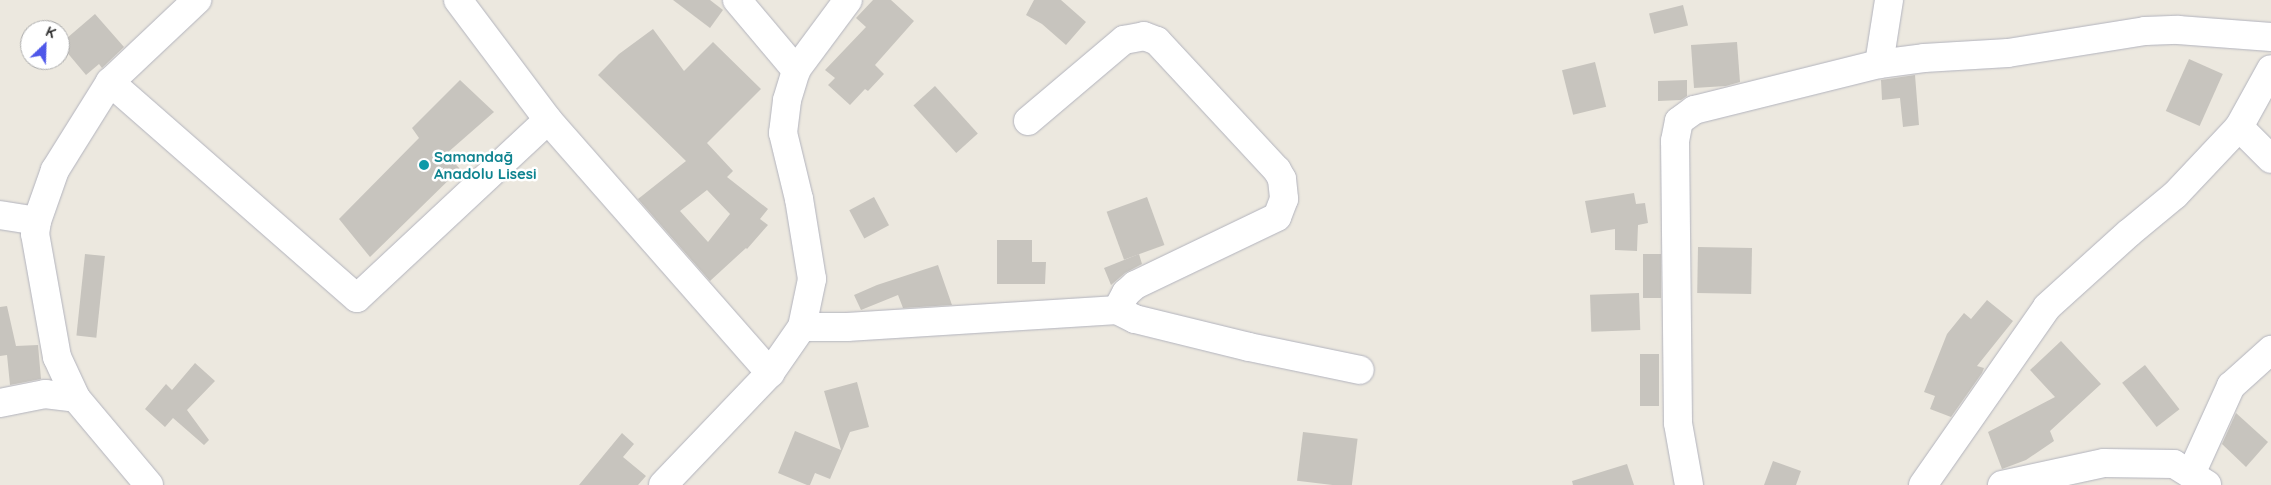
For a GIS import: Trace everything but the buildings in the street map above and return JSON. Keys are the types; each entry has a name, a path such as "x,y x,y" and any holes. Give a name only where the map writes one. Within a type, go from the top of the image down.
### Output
{"street":[{"path":"148,485 76,398 57,357 34,234 36,221 55,170 110,82 197,0"},
{"path":"458,0 548,120 770,373"},
{"path":"737,0 796,70"},
{"path":"663,485 770,373 802,327 812,279 799,199 784,133 787,100 796,70 848,0"},
{"path":"1879,64 1889,0"},
{"path":"1689,485 1678,423 1675,141 1679,121 1694,110 1879,64 1924,58 2008,53 2145,30 2178,30 2271,37"},
{"path":"1028,121 1124,40 1144,36 1157,41 1273,166 1282,179 1284,199 1277,217 1135,285 1126,293 1116,310"},
{"path":"1923,485 2047,307 2129,233 2175,195 2239,128 2271,69"},
{"path":"110,82 357,298 548,120"},
{"path":"2239,128 2271,159"},
{"path":"0,215 36,221"},
{"path":"802,327 847,327 1116,310 1135,319 1360,370"},
{"path":"2002,485 2104,463 2174,464 2199,480 2231,386 2271,350"},
{"path":"0,403 44,394 76,398"}],"place":[{"name":"Samandağ Anadolu Lisesi","path":"424,165"}]}
